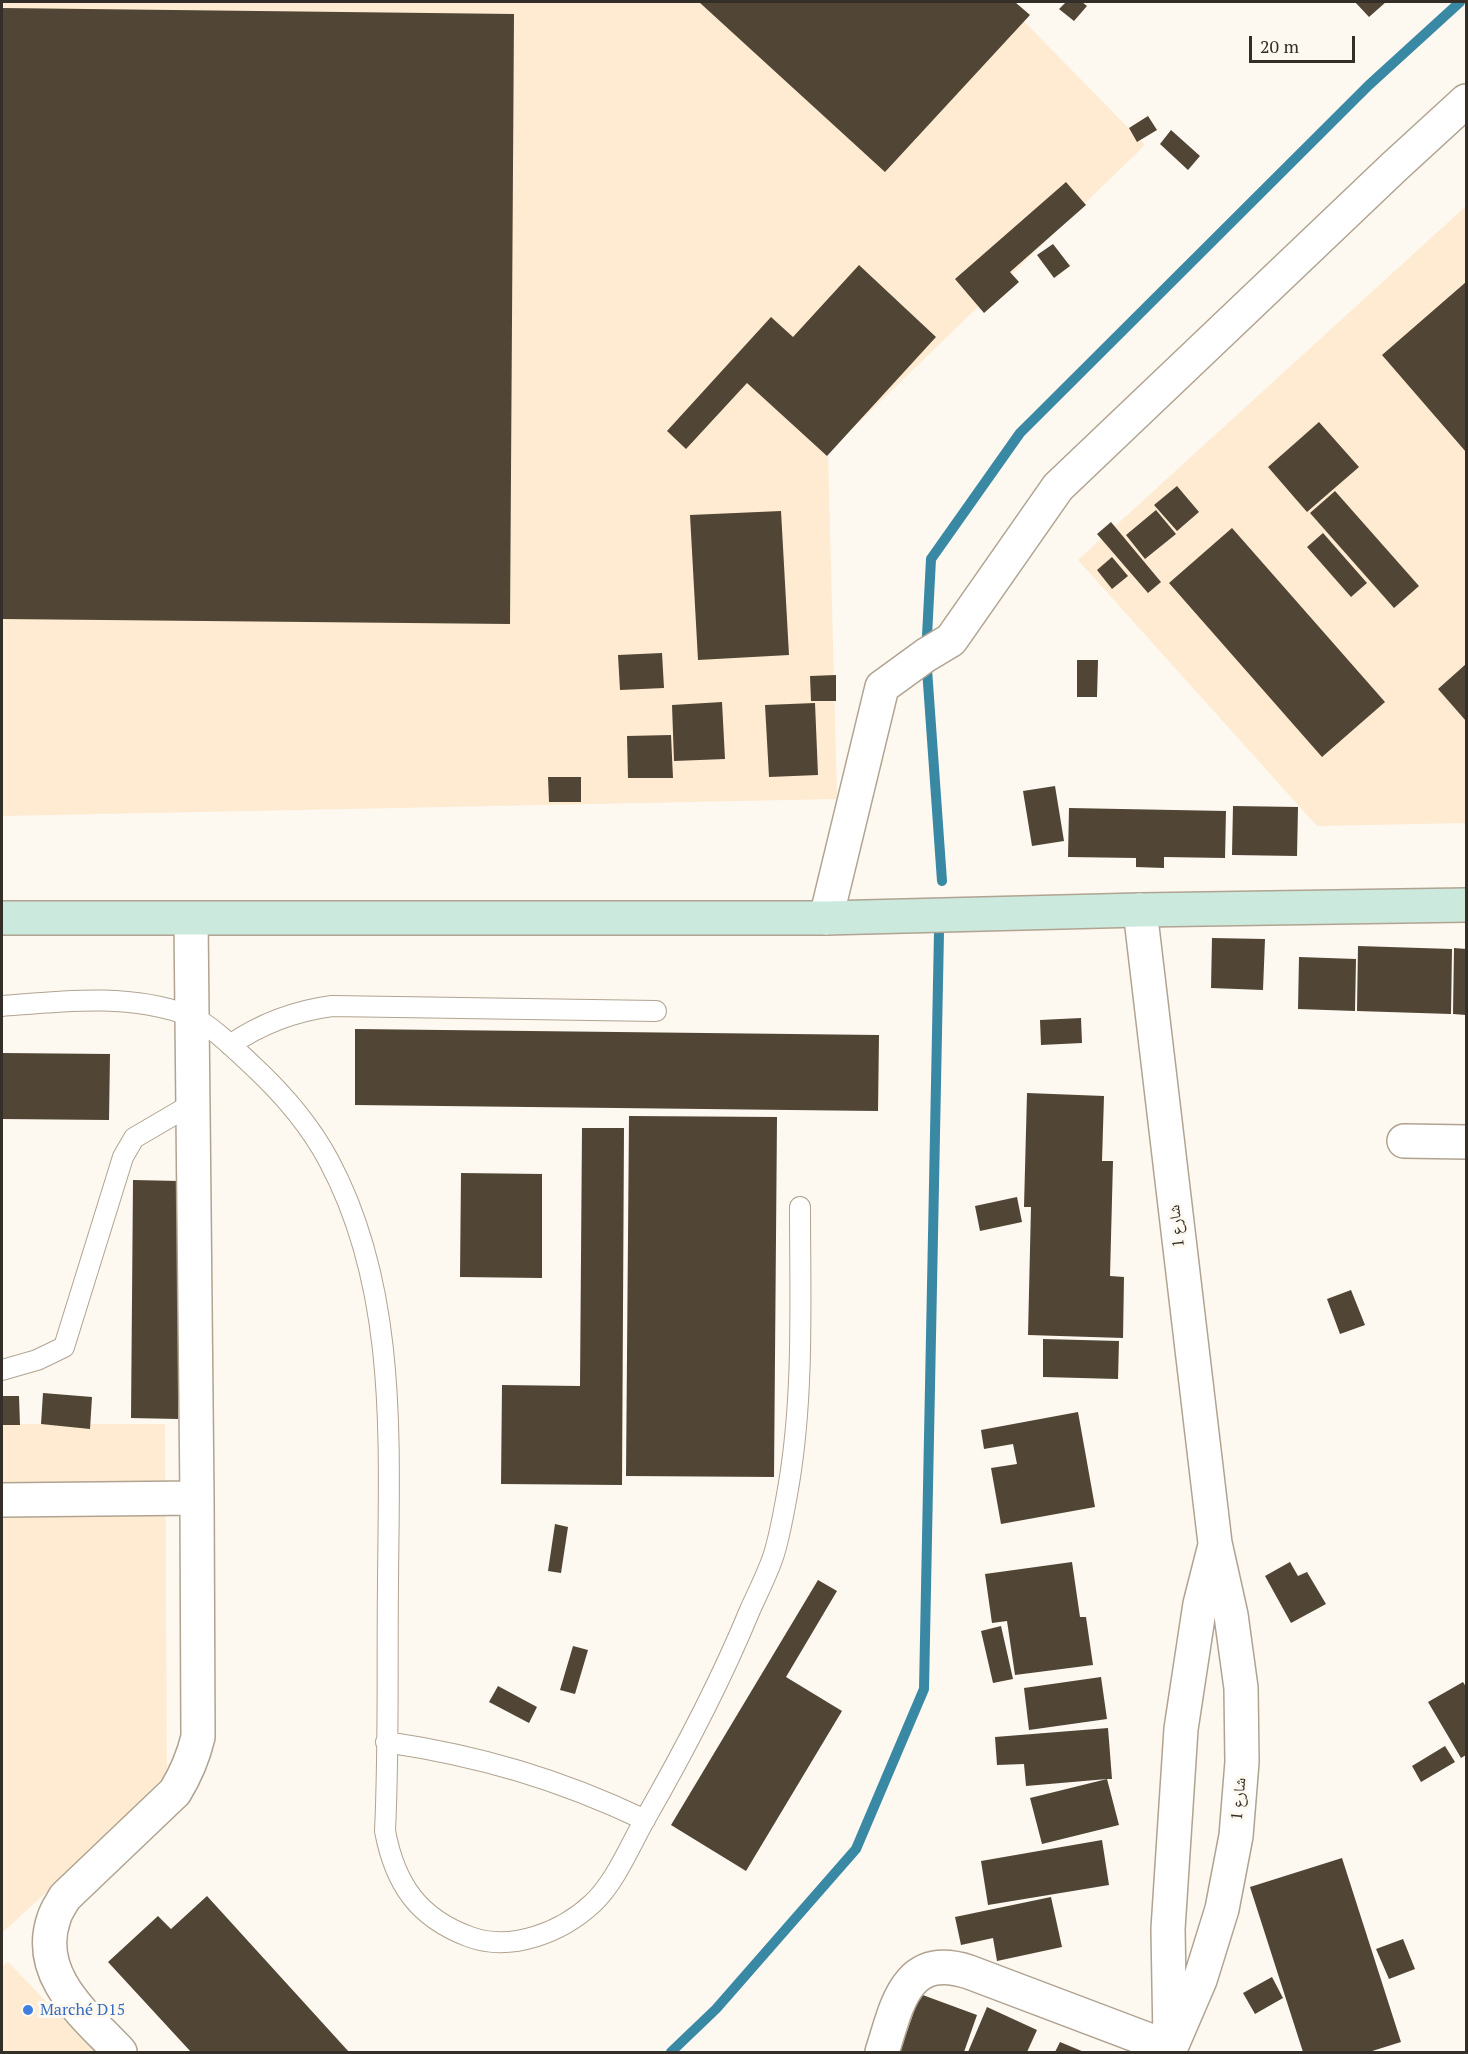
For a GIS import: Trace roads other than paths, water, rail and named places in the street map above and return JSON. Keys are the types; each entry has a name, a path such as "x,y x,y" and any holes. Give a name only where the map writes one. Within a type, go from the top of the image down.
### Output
{"main road":[{"path":"2,918 826,918 1467,905"}],"street":[{"path":"826,918 882,687 951,640 1058,487 1394,167 1467,101"},
{"name":"شارع 1","path":"1140,910 1215,1543 1231,1615 1241,1688 1242,1762 1236,1836 1222,1909 1203,1970 1169,2050"},
{"path":"120,2052 58,1983 50,1962 49,1939 54,1917 65,1897 175,1792 186,1775 198,1737 191,919"},
{"path":"1404,1141 1467,1142"},
{"path":"2,1500 197,1498"},
{"name":"شارع 1","path":"1169,2050 1168,1929 1181,1729 1200,1604 1215,1543"},
{"path":"882,2052 902,1992 911,1980 924,1971 939,1967 954,1967 969,1972 1169,2050"}],"lane":[{"path":"2,1006 87,1000 142,1002 191,1016 230,1045 270,1082 300,1118 329,1160 357,1225 376,1293 385,1364 389,1469 385,1832 390,1856 399,1879 413,1900 432,1917 452,1930 476,1939 502,1942 552,1931 575,1918 594,1902 610,1881 678,1762 731,1656 774,1554 789,1482 797,1401 800,1207"},
{"path":"230,1045 268,1022 310,1009 332,1006 656,1011"},
{"path":"2,1370 37,1360 64,1347 123,1157 134,1138 192,1104"},
{"path":"386,1742 432,1749 519,1770 604,1801 645,1820"}],"waterway":[{"path":"942,881 926,655 931,559 1020,433 1369,85 1460,2"},
{"path":"671,2052 716,2009 856,1849 924,1689 939,932"}],"place":[{"name":"Marché D15","path":"28,2010"}]}
